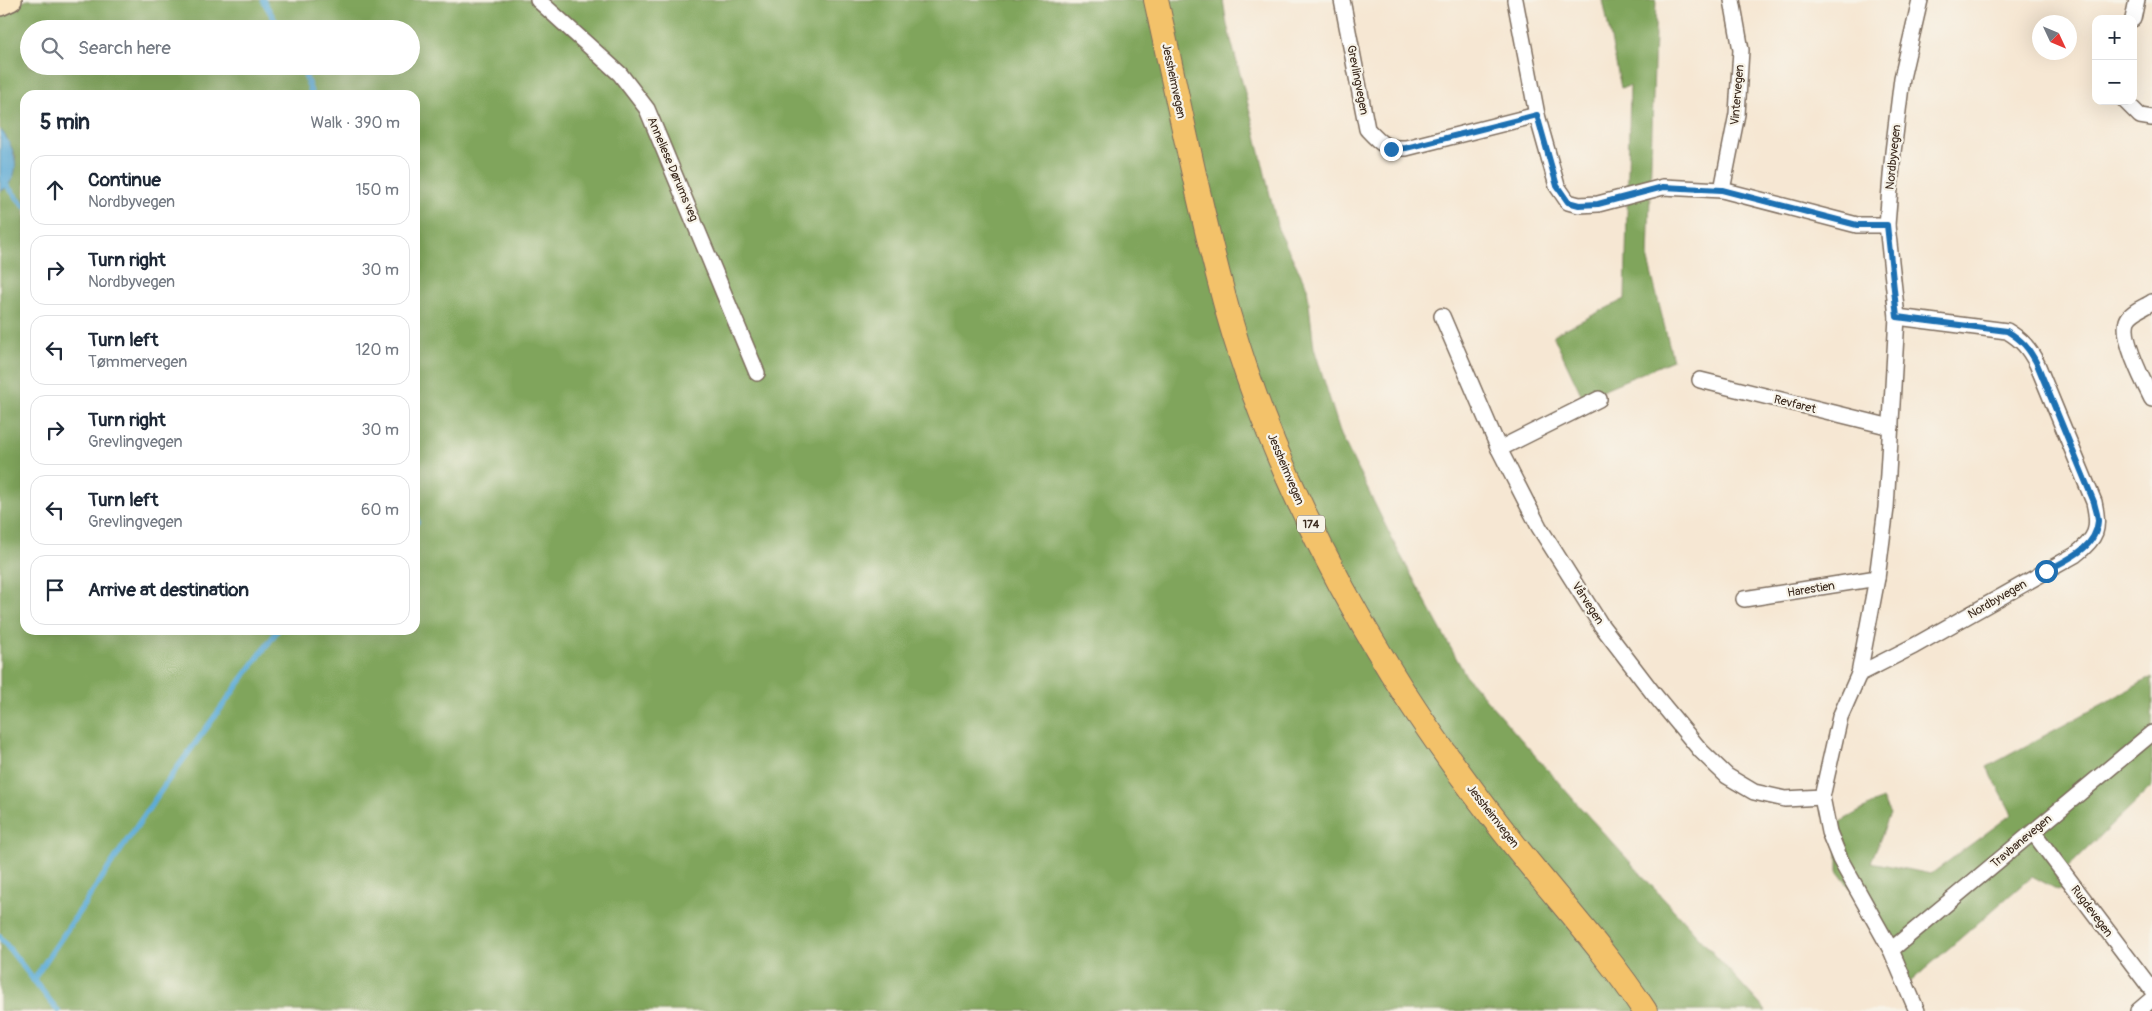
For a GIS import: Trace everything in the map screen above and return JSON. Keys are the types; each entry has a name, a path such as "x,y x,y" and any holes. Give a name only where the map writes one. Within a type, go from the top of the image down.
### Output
{"main road":[{"name":"Jessheimvegen","path":"1156,0 1188,148 1229,314 1268,426 1320,544 1354,610 1391,673 1432,735 1475,795 1620,974 1644,1011"},
{"name":"Jessheimvegen","path":"1620,974 1661,1011"}],"street":[{"path":"0,5 11,0"},
{"name":"Anneliese Dørums veg","path":"538,0 620,74 647,109 757,373"},
{"name":"Grevlingvegen","path":"1342,0 1367,129 1379,143 1391,149 1406,148 1537,115"},
{"path":"1515,0 1537,115 1557,186 1568,202 1579,205 1598,204 1663,187 1722,190 1857,225 1887,225"},
{"name":"Vintervegen","path":"1722,190 1737,114 1741,50 1732,0"},
{"name":"Nordbyvegen","path":"1918,1011 1891,950 1840,859 1829,832 1822,797 1840,717 1859,674 1877,578 1886,508 1897,317 1887,225 1902,78 1920,0"},
{"path":"2134,15 2137,0"},
{"path":"2129,105 2140,116 2152,118"},
{"path":"2152,302 2130,316 2126,326 2131,357 2152,399"},
{"name":"Vårvegen","path":"1442,316 1500,449 1539,527 1602,625 1701,752 1727,776 1754,792 1785,799 1822,797"},
{"name":"Nordbyvegen","path":"1859,674 1914,646 2075,555 2088,545 2094,535 2098,521 2094,502 2037,364 2029,349 2020,338 2007,331 1897,317"},
{"name":"Revfaret","path":"1700,380 1891,427"},
{"path":"1500,449 1599,399"},
{"name":"Harestien","path":"1744,599 1877,578"},
{"name":"Travbanevegen","path":"1891,950 2152,733"},
{"name":"Rugdevegen","path":"2032,832 2152,990"},
{"path":"2138,1011 2152,999"}],"green space":[{"path":"27,0 1223,0 1227,25 1278,229 1307,287 1314,348 1341,435 1395,545 1466,676 1580,807 1766,1011 0,1011 0,192 8,187 16,156 0,129 0,12"},
{"path":"1603,0 1656,0 1648,260 1673,360 1583,398 1553,335 1625,299 1630,86 1621,88"},
{"path":"2152,677 2152,786 2056,879 2064,887 2058,890 2032,876 1909,983 1898,951 1838,872 1838,823 1882,799 1890,814 1871,862 1931,874 2012,814 1987,767"}],"water":[{"path":"0,129 14,153 15,170 13,178 0,192"}],"waterway":[{"path":"263,0 275,20"},
{"path":"305,75 310,90"},
{"path":"8,187 20,201"},
{"path":"33,980 164,786 274,635"},
{"path":"0,937 58,1011"}],"route":[{"path":"1391,149 1406,148 1537,115 1557,186 1568,202 1579,205 1598,204 1663,187 1722,190 1857,225 1887,225 1897,317 2007,331 2020,338 2029,349 2037,364 2094,502 2098,521 2094,535 2088,545 2075,555 2046,571"}]}
